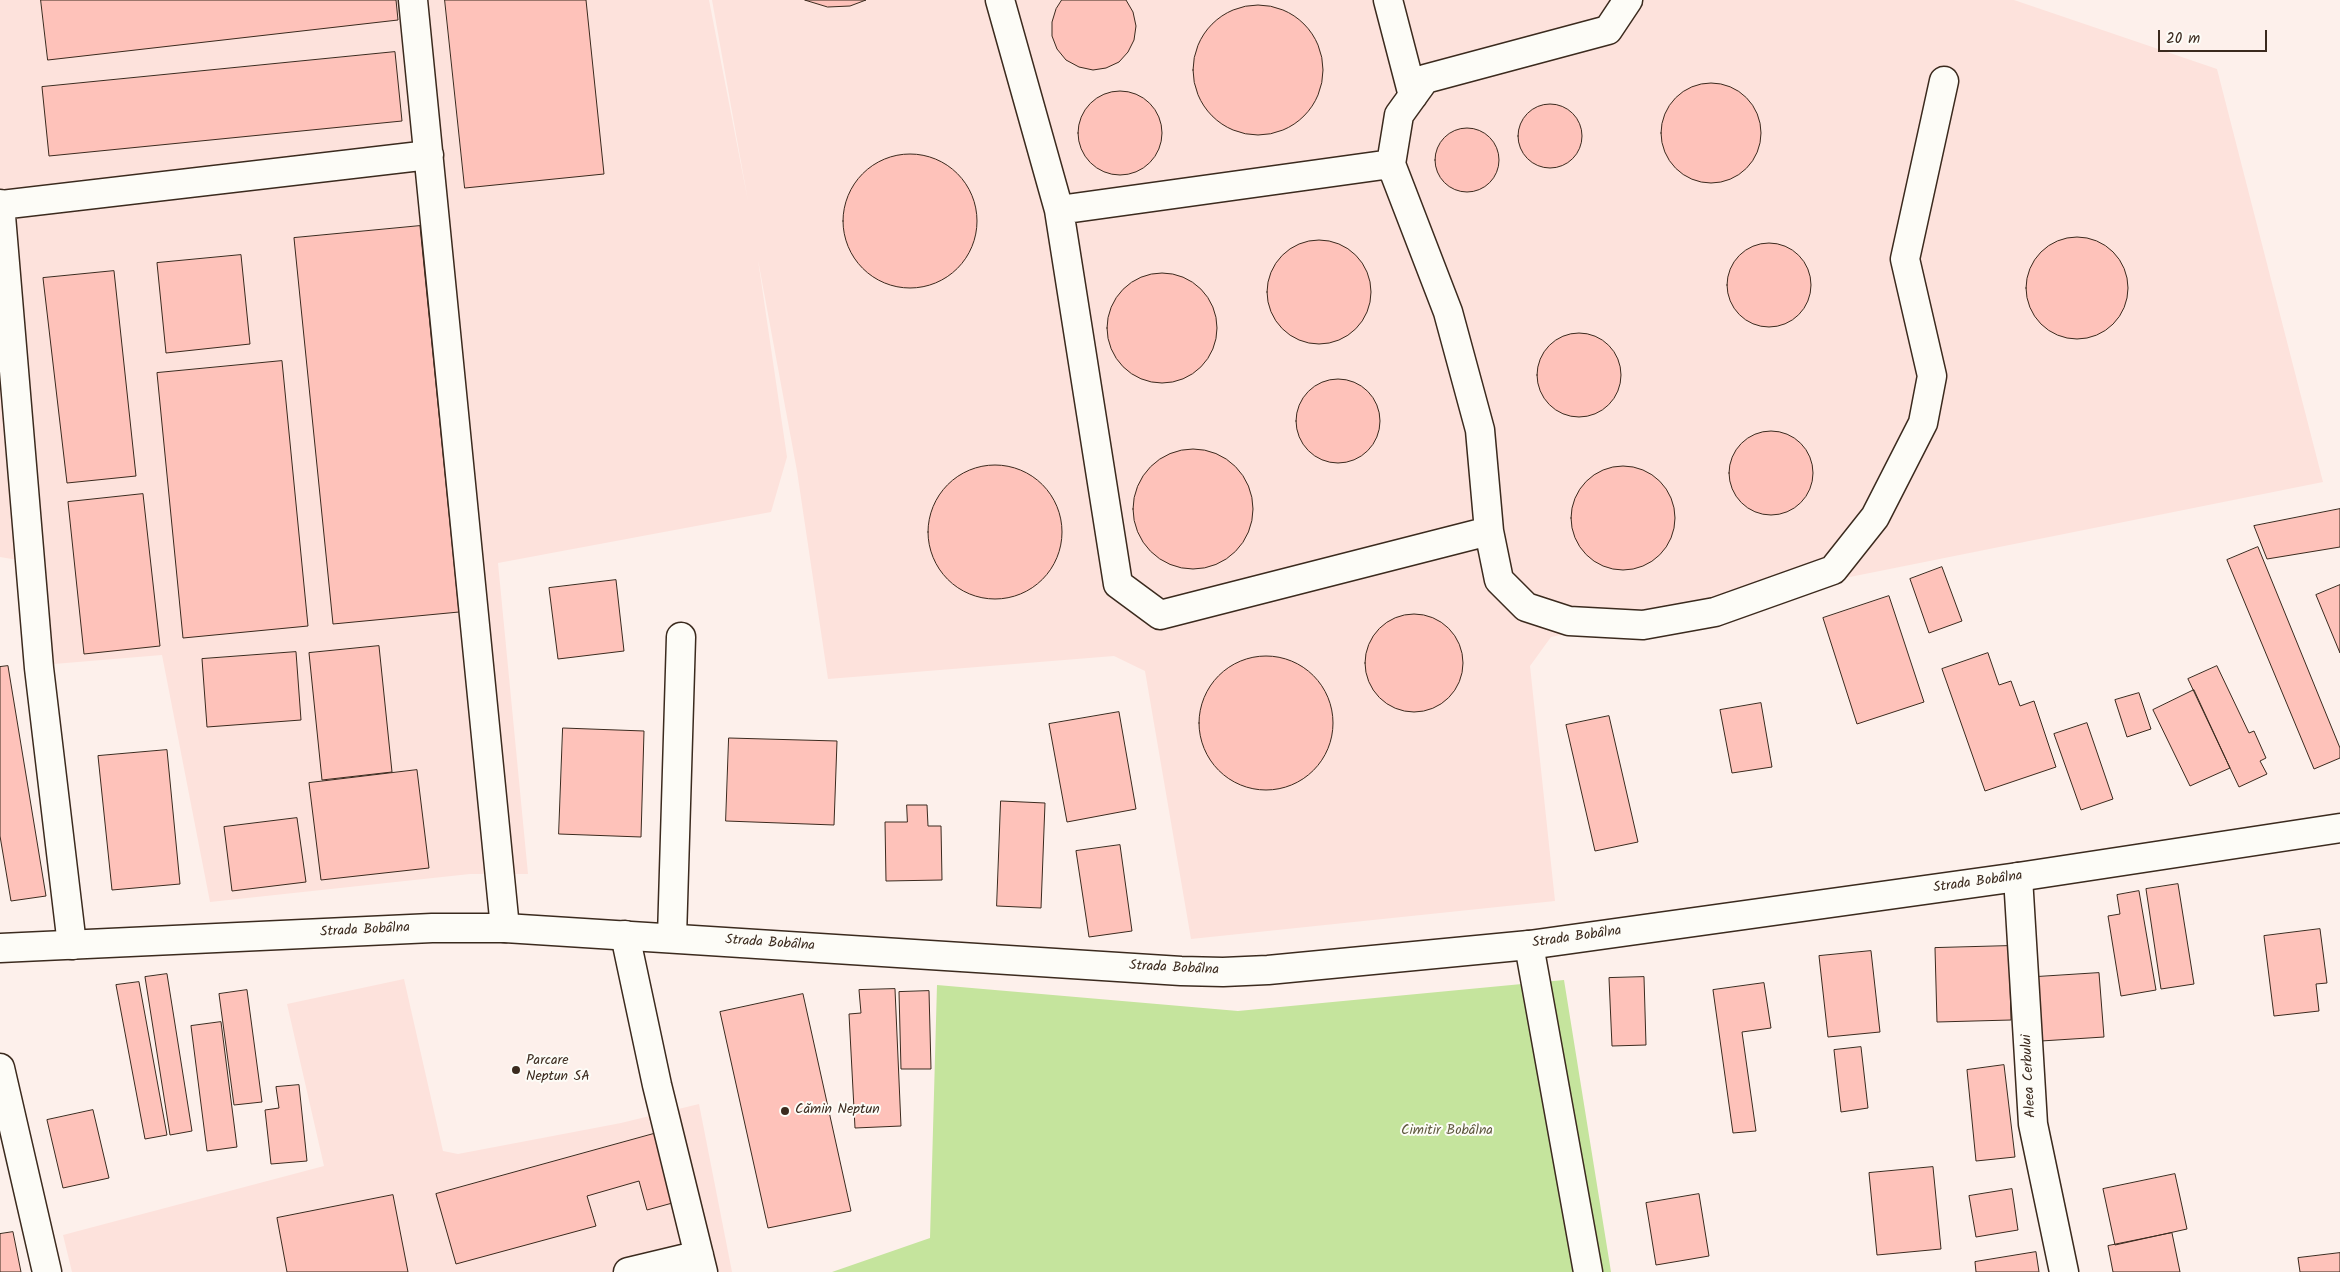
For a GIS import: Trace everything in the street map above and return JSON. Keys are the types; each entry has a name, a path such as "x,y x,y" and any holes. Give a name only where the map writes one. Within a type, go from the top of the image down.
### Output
{"main road":[{"path":"413,0 505,928"},
{"path":"1000,0 1059,210 1118,584 1160,615 1489,532"},
{"path":"1388,0 1413,96"},
{"path":"1628,0 1608,30 1425,79 1399,115 1391,164 1448,312 1480,430 1489,532 1498,580 1526,607 1569,620 1643,625 1715,612 1833,570 1875,517 1923,423 1932,376 1905,259 1944,81"},
{"path":"72,945 40,668 0,205 429,155"},
{"path":"1059,210 1391,164"},
{"path":"672,937 681,637"},
{"name":"Strada Bobâlna","path":"0,948 422,928 505,928 1223,972 1268,970 1529,945 2018,877 2340,828"},
{"name":"Aleea Cerbului","path":"2018,877 2033,1124 2064,1272"},
{"path":"625,934 657,1084 701,1264 628,1272"},
{"path":"1529,945 1588,1272"},
{"path":"0,1068 46,1272"}],"shaded area":[{"path":"0,0 709,0 748,201 712,0 2014,0 2217,69 2323,482 1551,637 1530,666 1555,901 1191,939 1145,671 1114,656 828,679 797,471 758,260 787,457 771,512 498,563 528,874 470,874 210,902 162,655 54,664 42,564 0,557"},
{"path":"404,979 443,1151 458,1154 621,1123 699,1104 732,1272 72,1272 63,1235 324,1166 287,1004"}],"green space":[{"name":"Cimitir Bobâlna","path":"1564,980 1611,1272 832,1272 930,1238 937,985 1238,1011"}],"building":[{"path":"41,0 396,0 398,20 48,60"},
{"path":"445,0 586,0 604,174 465,188"},
{"path":"805,0 866,0 850,6 828,7"},
{"path":"1062,0 1126,0 1133,12 1136,26 1134,40 1128,52 1119,62 1106,68 1093,70 1079,67 1066,60 1057,49 1052,36 1052,22 1056,9"},
{"path":"1258,5 1283,10 1304,24 1318,45 1323,70 1318,95 1304,116 1283,130 1258,135 1233,130 1212,116 1198,95 1193,70 1198,45 1212,24 1233,10"},
{"path":"395,52 402,121 49,156 42,87"},
{"path":"1711,83 1730,86 1747,97 1758,114 1761,133 1758,152 1747,169 1730,180 1711,183 1692,180 1675,169 1664,152 1661,133 1664,114 1675,97 1692,86"},
{"path":"1120,91 1136,94 1150,103 1159,117 1162,133 1159,149 1150,163 1136,172 1120,175 1104,172 1090,163 1081,149 1078,133 1081,117 1090,103 1104,94"},
{"path":"1544,104 1556,104 1573,113 1580,124 1582,136 1580,148 1573,159 1556,168 1544,168 1532,163 1523,154 1518,142 1518,130 1523,118 1532,109"},
{"path":"1461,128 1473,128 1490,137 1497,148 1499,160 1497,172 1490,183 1473,192 1461,192 1449,187 1440,178 1435,166 1435,154 1440,142 1449,133"},
{"path":"910,154 936,159 947,165 957,174 966,184 972,195 977,221 972,247 966,258 957,268 947,277 936,283 910,288 884,283 873,277 863,268 854,258 848,247 843,221 848,195 854,184 863,174 873,165 884,159"},
{"path":"420,226 459,612 333,624 294,238"},
{"path":"2077,237 2096,241 2113,252 2124,269 2128,288 2124,307 2113,324 2096,335 2077,339 2058,335 2041,324 2030,307 2026,288 2030,269 2041,252 2058,241"},
{"path":"1319,240 1339,244 1356,255 1367,272 1371,292 1367,312 1356,329 1339,340 1319,344 1299,340 1282,329 1271,312 1267,292 1271,272 1282,255 1299,244"},
{"path":"1769,243 1785,246 1799,255 1808,269 1811,285 1808,301 1799,315 1785,324 1769,327 1753,324 1739,315 1730,301 1727,285 1730,269 1739,255 1753,246"},
{"path":"241,255 250,344 166,353 157,263"},
{"path":"114,271 136,476 67,483 43,278"},
{"path":"1162,273 1173,274 1183,278 1201,289 1212,307 1216,317 1216,339 1212,349 1201,367 1183,378 1173,382 1162,383 1151,382 1141,378 1123,367 1112,349 1108,339 1107,328 1108,317 1112,307 1123,289 1141,278 1151,274"},
{"path":"1579,333 1595,336 1609,345 1618,359 1621,375 1618,391 1609,405 1595,414 1579,417 1563,414 1549,405 1540,391 1537,375 1540,359 1549,345 1563,336"},
{"path":"282,361 308,626 183,638 157,373"},
{"path":"1338,379 1354,382 1368,391 1377,405 1380,421 1377,437 1368,451 1354,460 1338,463 1322,460 1308,451 1299,437 1296,421 1299,405 1308,391 1322,382"},
{"path":"1771,431 1787,434 1801,443 1810,457 1813,473 1810,489 1801,503 1787,512 1771,515 1755,512 1741,503 1732,489 1729,473 1732,457 1741,443 1755,434"},
{"path":"1193,449 1216,453 1236,466 1249,486 1253,509 1249,532 1236,552 1216,565 1193,569 1170,565 1150,552 1137,532 1133,509 1137,486 1150,466 1170,453"},
{"path":"995,465 1021,470 1043,484 1057,506 1062,532 1057,558 1043,580 1021,594 995,599 969,594 947,580 933,558 928,532 933,506 947,484 969,470"},
{"path":"1623,466 1643,470 1660,481 1671,498 1675,518 1671,538 1660,555 1643,566 1623,570 1603,566 1586,555 1575,538 1571,518 1575,498 1586,481 1603,470"},
{"path":"143,494 160,646 84,654 68,502"},
{"path":"2340,509 2340,547 2267,559 2254,526"},
{"path":"2258,547 2340,748 2340,758 2314,769 2227,560"},
{"path":"1942,567 1962,621 1929,633 1910,579"},
{"path":"616,580 624,651 558,659 549,588"},
{"path":"2340,585 2340,653 2316,595"},
{"path":"1889,596 1924,702 1857,724 1823,618"},
{"path":"1414,614 1433,618 1448,629 1459,644 1463,663 1459,682 1448,697 1433,708 1414,712 1395,708 1380,697 1369,682 1365,663 1369,644 1380,629 1395,618"},
{"path":"379,646 392,772 322,780 309,653"},
{"path":"296,652 301,720 207,727 202,659"},
{"path":"1988,653 1999,685 2011,681 2020,706 2034,701 2056,767 1985,791 1942,669"},
{"path":"1266,656 1292,661 1303,667 1313,676 1322,686 1328,697 1333,723 1328,749 1322,760 1313,770 1303,779 1292,785 1266,790 1240,785 1229,779 1219,770 1210,760 1204,749 1199,723 1204,697 1210,686 1219,676 1229,667 1240,661"},
{"path":"8,666 46,896 11,901 0,836 0,667"},
{"path":"2217,666 2249,733 2254,731 2266,758 2260,761 2267,774 2239,787 2188,679"},
{"path":"2194,690 2230,768 2190,786 2153,710"},
{"path":"2139,693 2151,729 2127,737 2115,700"},
{"path":"1761,703 1772,767 1732,773 1720,710"},
{"path":"1119,712 1136,809 1067,822 1049,724"},
{"path":"1609,716 1638,842 1595,851 1566,725"},
{"path":"2087,723 2113,799 2081,810 2054,734"},
{"path":"563,728 644,731 641,837 559,834"},
{"path":"729,738 837,741 834,825 726,821"},
{"path":"167,750 180,884 112,890 98,756"},
{"path":"417,770 429,868 321,880 309,783"},
{"path":"1001,801 1045,803 1041,908 997,906"},
{"path":"907,805 927,805 928,826 941,826 942,880 886,881 885,822 907,822"},
{"path":"297,818 306,882 232,891 224,827"},
{"path":"1120,845 1132,931 1089,937 1076,851"},
{"path":"2178,884 2194,984 2161,989 2146,889"},
{"path":"2139,891 2156,990 2121,996 2108,916 2120,914 2117,895"},
{"path":"2320,929 2327,983 2316,984 2319,1011 2274,1016 2264,936"},
{"path":"2009,946 2011,1020 1937,1022 1935,948"},
{"path":"1871,951 1880,1032 1828,1037 1819,956"},
{"path":"2099,973 2104,1037 2041,1041 2036,977"},
{"path":"167,974 192,1131 170,1135 145,977"},
{"path":"1644,977 1646,1045 1612,1046 1609,978"},
{"path":"139,982 167,1135 145,1139 116,985"},
{"path":"1764,983 1771,1028 1742,1032 1756,1131 1733,1133 1713,990"},
{"path":"895,989 901,1126 855,1128 849,1014 861,1013 859,990"},
{"path":"247,990 262,1102 234,1105 219,994"},
{"path":"929,991 931,1069 901,1069 899,992"},
{"name":"Cămin Neptun","path":"803,994 851,1211 768,1228 720,1012"},
{"path":"221,1022 237,1147 207,1151 191,1026"},
{"path":"1861,1047 1868,1108 1841,1112 1834,1050"},
{"path":"2004,1065 2015,1157 1976,1161 1967,1070"},
{"path":"299,1085 307,1161 271,1164 265,1110 279,1108 276,1087"},
{"path":"93,1110 109,1178 63,1188 47,1120"},
{"path":"657,1133 676,1202 647,1210 639,1181 587,1196 596,1226 456,1264 436,1194"},
{"path":"1933,1167 1941,1249 1877,1255 1869,1173"},
{"path":"2175,1174 2187,1229 2115,1245 2103,1189"},
{"path":"2012,1189 2018,1230 1976,1237 1969,1196"},
{"path":"1699,1194 1709,1256 1656,1265 1646,1203"},
{"path":"393,1195 408,1272 287,1272 277,1218"},
{"path":"13,1232 21,1272 0,1272 0,1234"},
{"path":"2172,1233 2180,1272 2113,1272 2108,1246"},
{"path":"2036,1252 2039,1272 1976,1272 1975,1262"},
{"path":"2340,1253 2340,1272 2300,1272 2298,1258"}],"place":[{"name":"Parcare Neptun SA","path":"516,1070"},
{"name":"Cămin Neptun","path":"785,1111"}]}
